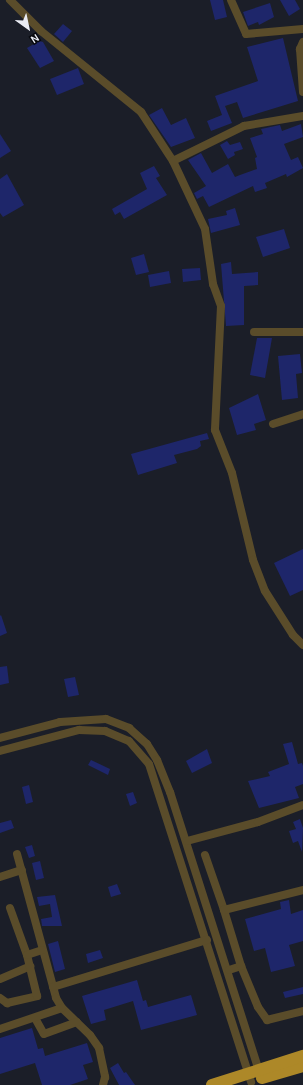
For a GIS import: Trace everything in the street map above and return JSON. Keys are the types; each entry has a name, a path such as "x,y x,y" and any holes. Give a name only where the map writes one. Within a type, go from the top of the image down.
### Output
{"highway":[{"path":"252,1078 303,1056"},
{"path":"212,1085 252,1078 303,1066"}],"street":[{"path":"10,0 42,31 141,112 173,161 205,229 213,284 221,306 215,430 232,473 253,560 265,591 293,635 303,645"},
{"path":"231,0 246,34 303,29"},
{"path":"303,42 300,49 303,92"},
{"path":"173,161 244,126 303,116"},
{"path":"254,332 303,332"},
{"path":"273,424 303,414"},
{"path":"0,738 60,722 86,719 106,719 129,728 157,760 187,841 229,970 252,1078"},
{"path":"0,751 79,730 105,731 129,742 148,764 158,790 252,1078"},
{"path":"187,841 258,822 303,805"},
{"path":"17,854 53,986 62,1008 77,1022 98,1048 105,1077 103,1085"},
{"path":"205,855 241,966 258,1007 267,1020 303,1011"},
{"path":"0,877 22,870"},
{"path":"224,910 303,890"},
{"path":"0,998 7,1003 37,996 27,955 10,908"},
{"path":"53,986 207,940"},
{"path":"27,955 42,950"},
{"path":"0,979 30,966"},
{"path":"229,970 241,966"},
{"path":"0,1029 62,1008"},
{"path":"35,1018 44,1034 77,1022"}],"building":[{"path":"210,0 223,0 227,17 215,20"},
{"path":"280,0 295,0 300,9 289,16"},
{"path":"270,3 274,17 259,25 258,22 248,26 243,12"},
{"path":"63,24 72,31 63,42 54,34"},
{"path":"283,38 298,101 243,118 237,102 225,106 232,123 211,131 207,121 222,115 215,96 258,81 247,47"},
{"path":"39,41 43,42 54,61 40,68 27,48"},
{"path":"78,68 84,84 57,95 50,79"},
{"path":"162,108 171,125 186,118 195,138 171,147 149,115"},
{"path":"301,124 303,137 284,144 291,160 298,157 303,168 287,177 286,174 265,183 267,188 255,192 253,186 209,207 203,196 197,199 194,193 206,186 188,160 201,153 212,173 228,164 235,177 257,169 255,158 257,157 250,138 263,134 261,129 280,125 282,131"},
{"path":"0,134 11,151 0,158"},
{"path":"227,141 230,145 240,142 243,149 234,152 235,155 228,159 220,145"},
{"path":"154,166 160,176 156,178 167,195 124,219 120,212 115,215 112,209 147,189 140,173"},
{"path":"7,174 24,205 3,217 0,213 0,179"},
{"path":"235,208 240,225 211,233 208,219 227,215 226,211"},
{"path":"284,229 290,248 263,257 256,237"},
{"path":"144,254 149,272 136,275 131,258"},
{"path":"231,262 232,274 258,272 258,285 244,286 244,325 226,326 221,264"},
{"path":"200,268 201,280 183,282 182,269"},
{"path":"169,271 171,283 150,287 148,275"},
{"path":"257,338 272,338 265,378 250,375"},
{"path":"300,354 302,373 296,374 298,398 282,400 278,356"},
{"path":"258,394 266,420 254,424 256,430 237,435 229,408"},
{"path":"207,433 209,439 200,441 201,446 197,449 174,455 177,463 138,475 131,454"},
{"path":"303,549 303,590 290,596 274,563"},
{"path":"1,615 7,633 0,636 0,616"},
{"path":"7,666 9,683 0,685 0,667"},
{"path":"75,677 79,695 68,697 64,679"},
{"path":"292,742 298,764 302,763 303,766 303,784 295,787 299,798 259,808 248,781 270,776 268,772 289,764 283,744"},
{"path":"207,749 212,763 192,773 186,761"},
{"path":"91,760 110,769 108,775 88,765"},
{"path":"29,785 33,802 26,804 22,787"},
{"path":"133,792 137,803 130,806 126,794"},
{"path":"300,819 303,828 302,852 298,841 293,843 289,831 296,829 293,822"},
{"path":"11,820 14,828 0,833 0,823"},
{"path":"32,845 35,856 29,858 25,847"},
{"path":"40,861 44,878 36,880 32,863"},
{"path":"117,884 121,894 111,897 108,887"},
{"path":"55,895 62,926 42,926 41,919 52,917 50,904 39,906 37,897"},
{"path":"289,900 291,914 303,910 303,941 289,945 295,966 271,972 265,948 254,951 245,919 281,909 280,902"},
{"path":"58,941 65,969 55,972 48,944"},
{"path":"100,950 103,958 88,963 86,954"},
{"path":"137,980 143,1001 146,1000 148,1007 191,995 197,1015 141,1030 133,1001 104,1010 106,1020 91,1024 82,996"},
{"path":"303,987 303,994 285,998 283,992"},
{"path":"32,1028 38,1049 43,1048 45,1056 87,1043 93,1062 83,1065 88,1079 70,1085 42,1085 35,1063 0,1074 0,1038"},
{"path":"118,1063 124,1073 126,1072 135,1085 119,1085 110,1068"}]}
